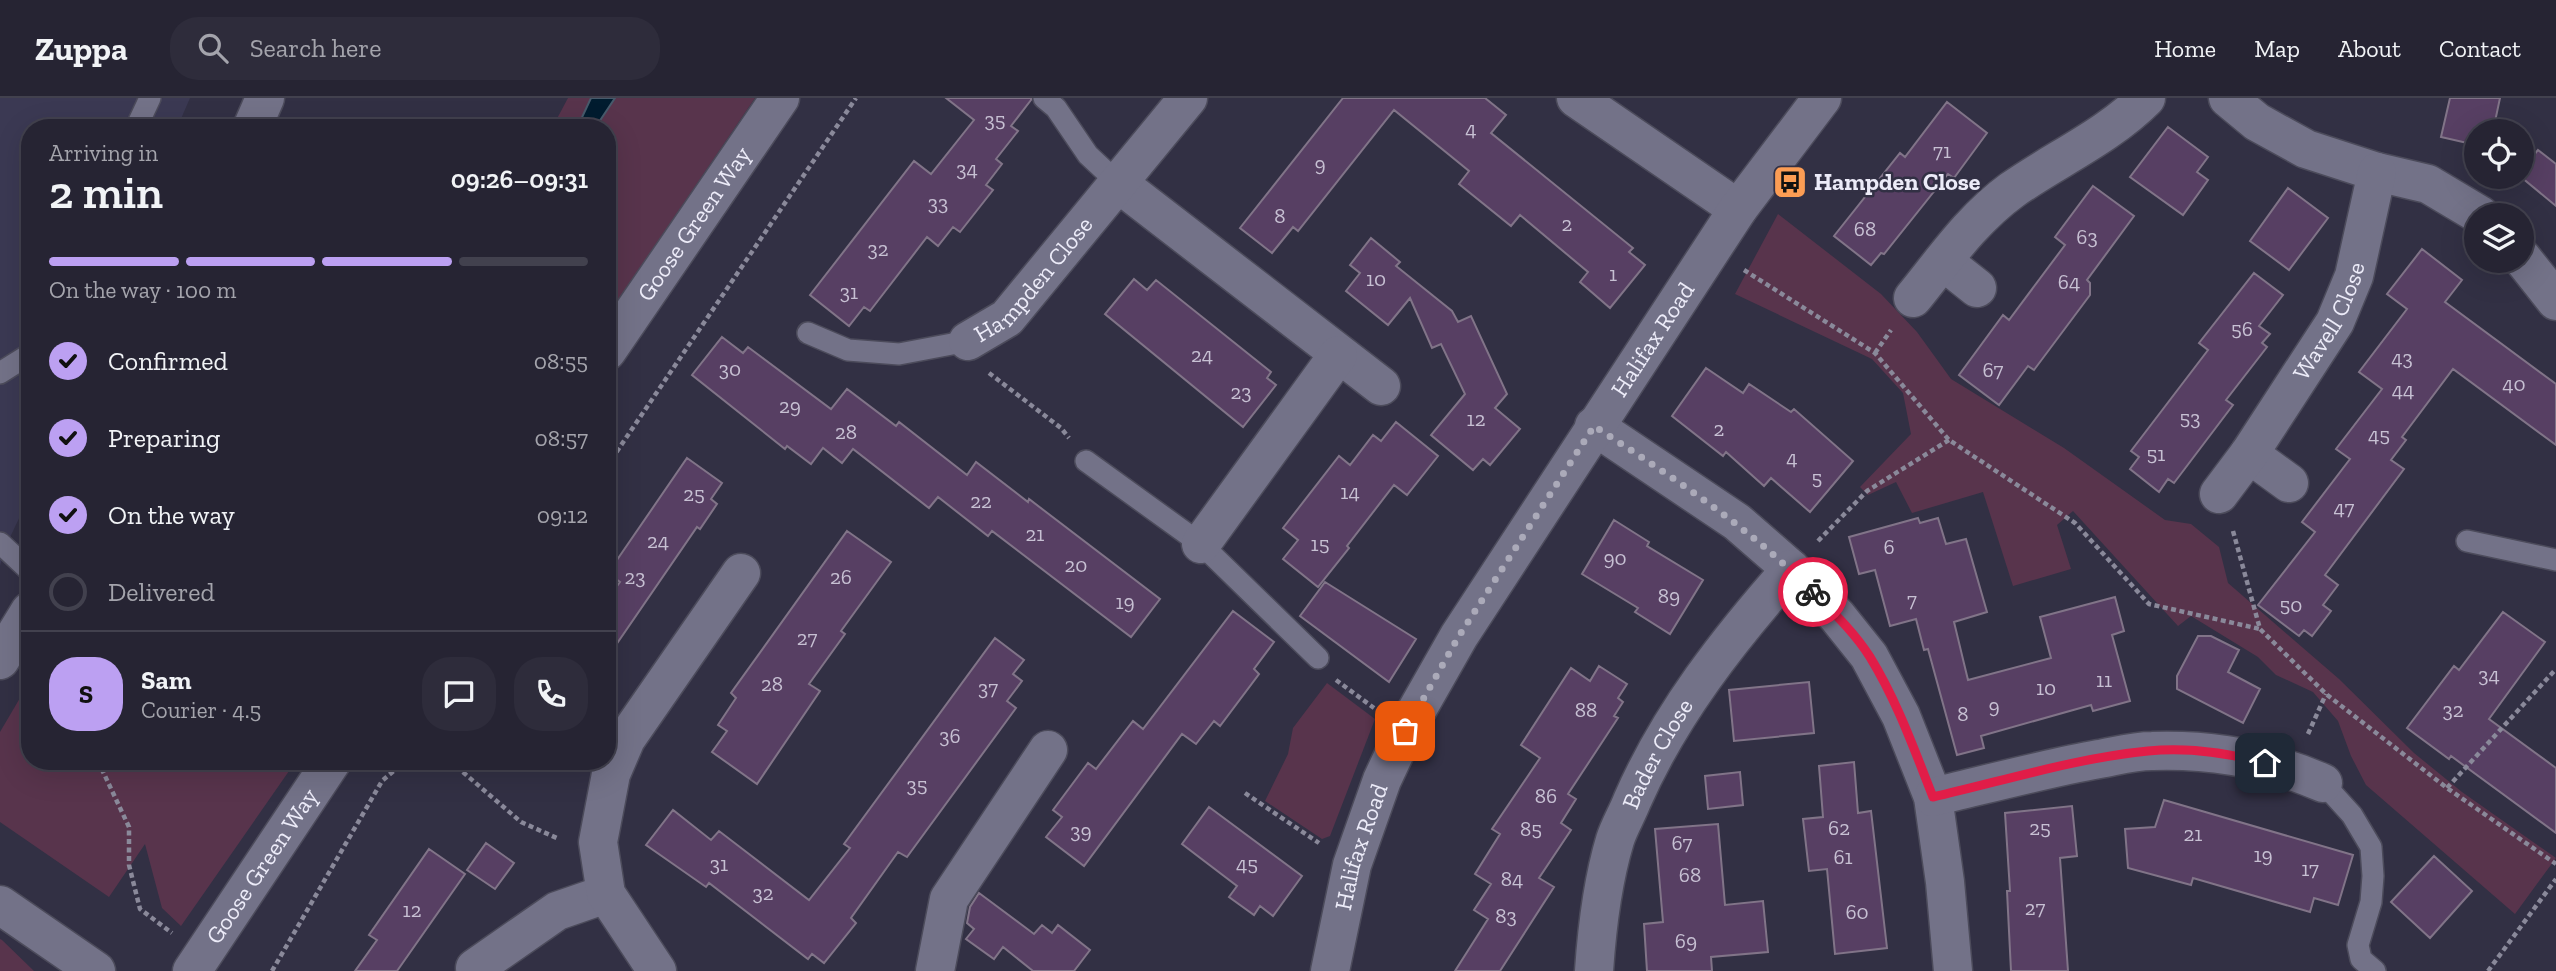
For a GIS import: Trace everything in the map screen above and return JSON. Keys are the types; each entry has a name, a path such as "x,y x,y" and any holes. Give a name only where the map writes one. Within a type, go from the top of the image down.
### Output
{"street":[{"path":"255,119 265,98"},
{"name":"Goose Green Way","path":"616,338 780,98"},
{"name":"Hampden Close","path":"968,341 1007,318 1188,98"},
{"path":"1576,98 1738,209"},
{"name":"Halifax Road","path":"1330,971 1352,865 1382,780 1405,731 1459,636 1594,426 1738,209 1822,98"},
{"path":"1913,298 1983,213 2013,189 2100,137 2146,98"},
{"path":"2228,98 2257,122 2306,149 2377,172 2428,184 2464,205"},
{"name":"Wavell Close","path":"2219,494 2249,454 2335,322 2354,276 2377,172"},
{"path":"1118,183 1381,386"},
{"path":"1943,261 1977,288"},
{"path":"2534,273 2556,301"},
{"path":"1201,544 1338,355"},
{"path":"1594,426 1737,522 1791,569 1837,616 1869,656 1901,716 1933,797 1945,882 1953,971"},
{"path":"2249,454 2289,483"},
{"name":"Bader Close","path":"1594,971 1599,911 1616,838 1642,778 1679,712 1739,628 1791,569"},
{"path":"616,762 626,739 741,573"},
{"path":"0,660 21,626"},
{"path":"935,971 949,899 1048,750"},
{"path":"1933,797 2081,762 2149,751 2191,751 2239,756 2292,769 2323,783"},
{"name":"Goose Green Way","path":"197,963 326,770"},
{"path":"613,770 598,842 606,894 657,971"},
{"path":"475,968 557,911 606,894"},
{"path":"0,905 96,971"}],"lane":[{"path":"140,119 150,98"},
{"path":"1044,98 1056,108 1088,155 1118,183"},
{"name":"Hampden Close","path":"808,333 848,350 898,354 968,341"},
{"path":"2,367 21,358"},
{"path":"1086,461 1201,544 1318,658"},
{"path":"2467,541 2556,560"},
{"path":"0,543 21,563"},
{"path":"2323,783 2352,815 2371,847 2371,902 2358,945 2361,959 2375,971"}],"path":[{"path":"616,454 856,98"},
{"path":"1712,250 1875,354 1949,440 2074,523 2149,604 2260,629"},
{"path":"968,341 977,365 1061,428 1086,461"},
{"path":"1791,569 1867,491 1949,440"},
{"path":"2219,494 2230,522 2260,629 2326,694 2447,788 2556,864"},
{"path":"1318,658 1329,675 1405,731"},
{"path":"2447,788 2556,669"},
{"path":"102,770 129,827 129,865 140,909 197,963"},
{"path":"272,971 382,781 395,770"},
{"path":"460,770 521,822 556,838 598,842"},
{"path":"1245,793 1352,865"},
{"path":"2488,971 2556,879"}],"shaded area":[{"path":"0,98 190,98 181,119 21,119 21,514 5,548 0,566"},
{"path":"568,98 755,98 616,303 616,119 557,119"},
{"path":"1778,214 1881,294 1917,332 1951,379 2064,448 2165,520 2191,524 2219,547 2228,583 2339,679 2414,753 2462,792 2556,858 2515,914 2366,785 2351,756 2338,721 2313,692 2276,675 2258,657 2191,616 2178,626 2073,511 2057,525 2071,569 2013,586 1983,492 1912,513 1896,482 1868,495 1860,487 1911,434 1903,393 1872,359 1735,294"},
{"path":"1327,683 1375,719 1330,836 1322,839 1265,801 1288,754 1293,728"},
{"path":"21,696 21,770 290,770 181,926 162,908 145,844 109,897 0,822 0,732"},
{"path":"0,939 2,940 34,971 0,971"}],"water":[{"path":"591,98 615,98 601,119 581,119"}],"building":[{"path":"946,98 1031,100 1011,126 1018,131 996,159 1002,164 986,185 993,190 960,232 953,227 938,246 927,237 870,311 864,307 849,326 810,295 914,161 931,174 974,120"},
{"path":"1343,98 1485,98 1506,115 1491,133 1633,248 1629,252 1645,265 1610,308 1580,282 1588,272 1520,215 1511,226 1459,184 1469,171 1394,110 1298,231 1293,227 1272,253 1240,228"},
{"path":"2450,98 2500,98 2496,119 2464,119 2464,142 2441,137"},
{"path":"1947,102 1987,133 1954,178 1948,174 1884,254 1881,253 1871,265 1834,236 1900,153 1905,157"},
{"path":"2168,127 2208,157 2197,172 2208,180 2183,215 2130,177"},
{"path":"2538,150 2556,164 2556,206 2534,188 2534,155"},
{"path":"2093,186 2134,216 2087,280 2090,283 2090,295 2034,370 2028,366 1999,405 1959,375 2003,315 2009,320 2065,245 2055,237"},
{"path":"2288,188 2328,218 2289,270 2250,241"},
{"path":"1371,238 1400,262 1396,266 1452,311 1458,322 1471,316 1507,394 1495,408 1520,429 1490,465 1483,459 1473,470 1431,435 1465,394 1441,344 1432,348 1410,298 1388,325 1346,291 1360,273 1350,265"},
{"path":"2422,249 2462,280 2445,302 2556,384 2556,445 2453,369 2402,437 2406,440 2391,460 2404,469 2325,575 2338,585 2323,605 2331,611 2312,636 2304,630 2299,636 2258,605 2315,532 2302,522 2350,459 2336,449 2382,389 2359,372 2407,309 2387,294"},
{"path":"2254,273 2283,295 2259,326 2270,334 2262,343 2267,347 2226,400 2233,405 2174,483 2168,479 2159,492 2130,469 2139,457 2131,451 2208,350 2199,343"},
{"path":"1134,279 1147,290 1156,280 1271,372 1267,378 1276,385 1243,427 1105,314"},
{"path":"722,337 743,353 748,347 831,409 847,389 896,426 899,422 967,475 976,462 1160,599 1131,637 992,531 988,536 938,497 929,508 853,449 842,463 823,448 811,464 787,446 785,449 692,375"},
{"path":"1706,368 1743,393 1749,384 1791,412 1794,409 1853,461 1810,512 1771,478 1764,486 1726,452 1723,456 1672,416"},
{"path":"1396,422 1438,456 1407,495 1394,485 1318,587 1283,559 1298,540 1283,528 1339,456 1350,465 1373,435 1381,441"},
{"path":"687,458 722,483 711,499 717,504 700,529 697,527 616,645 616,588 620,582 616,579 616,561"},
{"path":"1918,518 1920,523 1938,518 1946,544 1966,539 1987,612 1954,622 1968,680 2051,658 2040,617 2115,597 2124,631 2112,635 2130,701 2093,711 2091,705 1981,736 1984,748 1957,755 1928,649 1924,650 1916,619 1890,626 1875,570 1859,574 1849,537"},
{"path":"1614,520 1649,542 1647,546 1703,580 1670,634 1635,612 1638,608 1582,574"},
{"path":"847,531 891,562 841,631 845,634 809,684 820,691 757,784 712,752 727,731 718,725 736,698 731,693"},
{"path":"1325,582 1416,639 1389,682 1300,616"},
{"path":"1233,611 1274,642 1254,669 1259,674 1220,726 1214,721 1196,744 1182,734 1084,866 1046,837 1062,817 1053,810 1088,763 1096,769 1133,721 1143,729"},
{"path":"2503,612 2545,642 2489,719 2556,768 2556,833 2451,756 2449,759 2407,728 2454,666 2459,670"},
{"path":"2198,636 2211,636 2239,650 2228,672 2260,689 2243,723 2177,689 2177,676"},
{"path":"995,638 1024,660 1013,674 1022,681 1007,701 1016,708 907,857 898,852 851,918 856,923 824,963 812,954 808,959 709,883 706,887 646,845 673,810 711,840 719,831 809,900 850,848 844,844"},
{"path":"1599,666 1627,684 1618,698 1623,702 1614,716 1618,718 1568,794 1576,799 1561,823 1571,830 1539,878 1554,887 1500,971 1455,971 1488,919 1474,910 1491,884 1475,874 1500,834 1492,829 1540,758 1521,745 1571,668 1590,681"},
{"path":"1809,682 1814,733 1734,741 1729,690"},
{"path":"1854,762 1858,813 1871,811 1887,948 1835,954 1827,869 1809,871 1803,819 1823,817 1819,766"},
{"path":"1740,772 1743,805 1708,809 1705,776"},
{"path":"2164,800 2353,855 2338,905 2314,898 2310,912 2193,878 2191,885 2128,868 2125,829 2155,827"},
{"path":"2072,806 2077,856 2060,858 2068,971 2011,971 2005,813"},
{"path":"1209,807 1302,876 1273,916 1260,906 1254,915 1229,897 1237,886 1182,844"},
{"path":"1718,824 1725,905 1763,901 1768,952 1711,957 1712,971 1647,971 1644,924 1663,922 1655,829"},
{"path":"486,843 514,863 495,889 467,870"},
{"path":"429,849 465,874 397,971 355,971 377,940 369,935"},
{"path":"2434,856 2472,891 2430,938 2391,902"},
{"path":"979,893 1034,934 1042,925 1052,933 1058,925 1090,950 1074,971 1033,971 1003,947 994,959 966,939 974,929 967,923 970,907"}],"way so far":[{"path":"1405,731 1459,636 1594,426 1737,522 1813,592"}],"place":[{"name":"Hampden Close","path":"1790,182"}],"route":[{"path":"1813,592 1837,616 1869,656 1901,716 1933,797 2081,762 2149,751 2191,751 2239,756 2265,763"}]}
